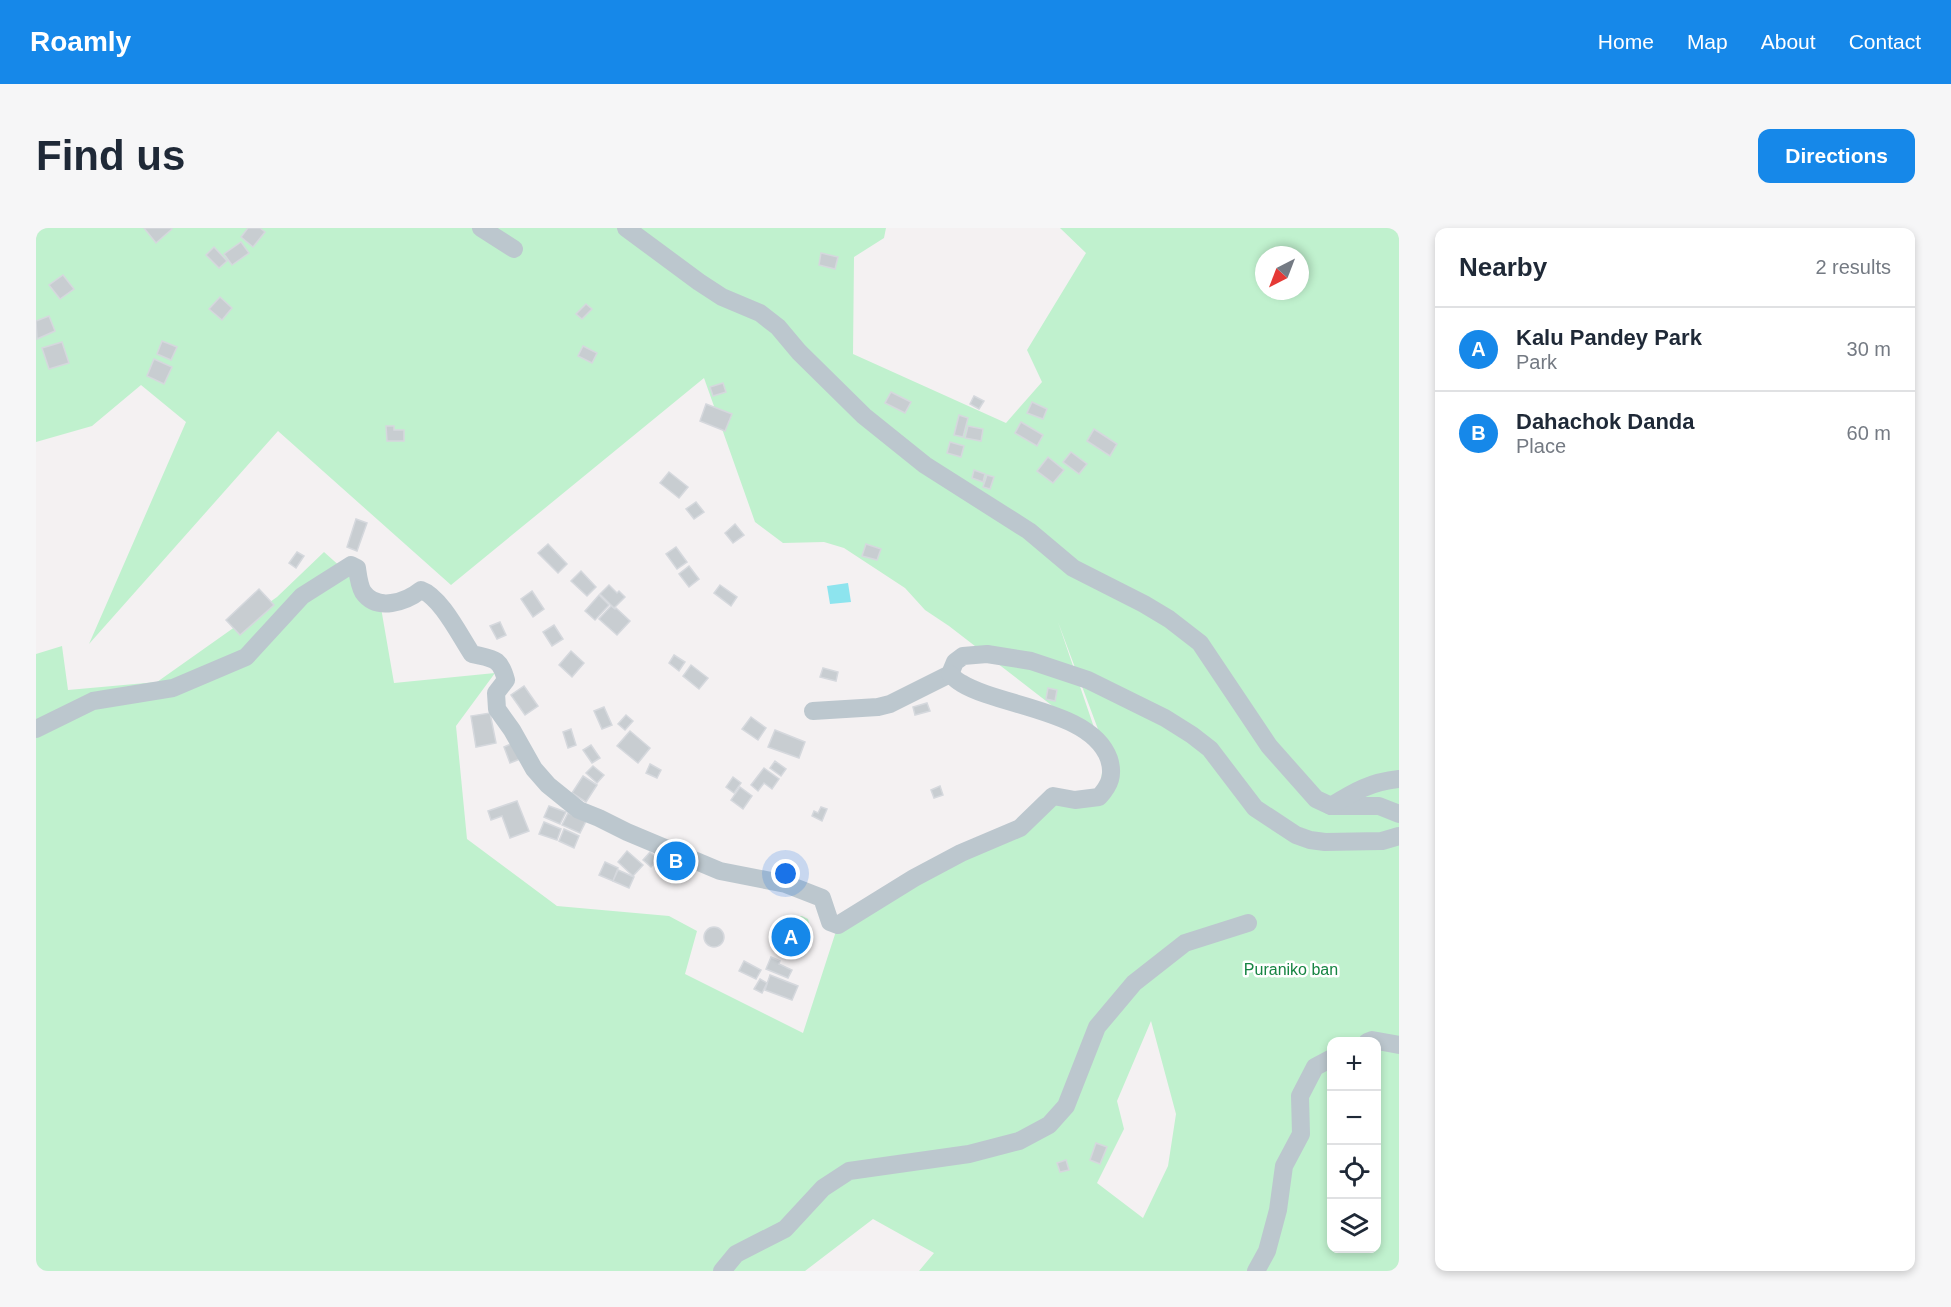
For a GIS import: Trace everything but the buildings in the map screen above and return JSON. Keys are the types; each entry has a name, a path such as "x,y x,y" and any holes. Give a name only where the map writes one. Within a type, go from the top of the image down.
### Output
{"street":[{"path":"481,228 514,249"},
{"path":"626,228 722,297 760,313 778,327 799,352 864,416 925,465 1029,531 1073,568 1144,604 1169,619 1200,643 1269,746 1316,799 1332,806 1379,806 1399,814"},
{"path":"36,729 93,702 173,688 246,657 302,596 351,565 357,568 364,593 376,601 387,604 412,597 421,590 428,593 472,654 493,658 501,666 506,680 496,693 497,709 534,769 548,785 579,810 720,871 786,884 815,894 822,898 830,922 838,925 904,884 961,853 1020,828 1053,796 1075,800 1100,797 1108,786 1113,770 1105,748 1086,730 1036,709 961,683 950,674"},
{"path":"813,711 867,708 890,704 950,674 955,662 963,656 987,654 1031,662 1088,680 1165,718 1192,735 1210,749 1256,808 1296,835 1325,842 1382,841 1399,836"},
{"path":"1332,806 1358,789 1383,781 1399,780"},
{"path":"722,1271 736,1254 785,1229 823,1188 849,1171 969,1154 1019,1141 1049,1125 1066,1106 1097,1027 1134,983 1185,944 1248,924"},
{"path":"1381,1042 1399,1045"},
{"path":"1256,1271 1267,1251 1278,1210 1284,1166 1300,1134 1300,1096 1315,1067 1327,1061"}],"green space":[{"name":"Puraniko ban","path":"36,228 886,228 884,238 854,257 853,354 1006,423 1042,382 1027,350 1086,253 1060,228 1399,228 1399,1271 919,1271 934,1253 873,1219 805,1271 36,1271 36,654 62,646 68,690 157,682 277,597 324,552 380,602 394,683 495,673 456,726 467,839 557,906 669,916 697,931 685,974 803,1033 838,925 1020,828 1053,796 1099,797 1105,748 1058,622 1099,742 925,610 905,588 844,548 824,542 783,543 755,522 704,378 451,585 278,431 89,644 186,422 141,385 92,426 36,442","holes":["1151,1021 1176,1114 1168,1166 1143,1218 1097,1183 1124,1129 1117,1101"]},
{"path":"802,916 808,919 810,929 807,945 803,951 790,956 773,949 772,933 778,925 792,917"}],"water":[{"path":"848,583 851,602 830,604 827,586"}],"place":[{"name":"Dahachok Danda","path":"676,861"},
{"name":"Kalu Pandey Park","path":"791,937"}]}
